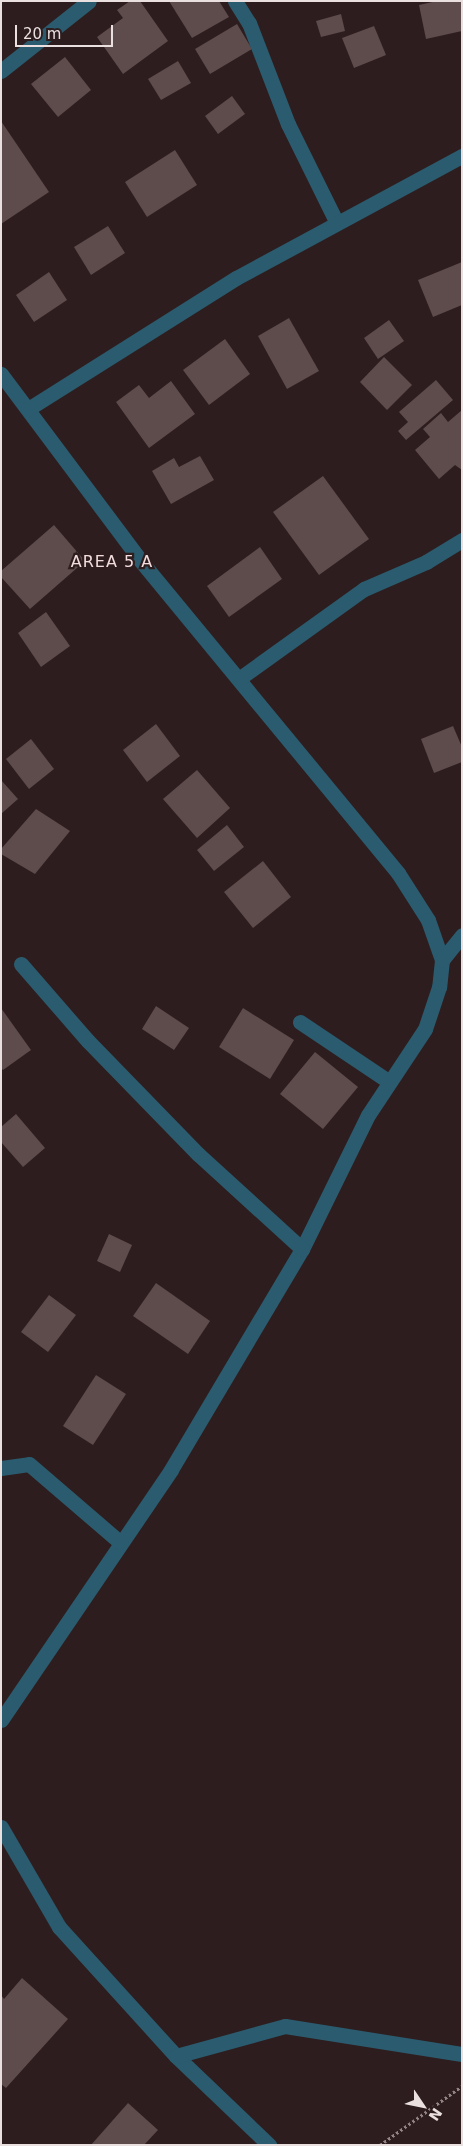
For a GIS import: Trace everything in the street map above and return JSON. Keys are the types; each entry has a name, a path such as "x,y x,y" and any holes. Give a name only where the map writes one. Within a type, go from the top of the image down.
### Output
{"street":[{"path":"1,71 89,1"},
{"path":"235,1 249,23 288,124 337,223"},
{"path":"28,408 138,337 337,223 462,156"},
{"path":"1,374 140,560 240,678 398,873 428,920 442,960 439,987 425,1029 388,1081 302,1249 171,1470 1,1720"},
{"path":"240,678 364,589 426,562 462,540"},
{"path":"442,960 462,935"},
{"path":"21,964 88,1041 198,1154 302,1249"},
{"path":"300,1022 388,1081"},
{"path":"1,1468 29,1464 121,1543"},
{"path":"1,1827 59,1927 176,2056 269,2145"},
{"path":"176,2056 284,2026 462,2054"}],"path":[{"path":"380,2145 462,2086"}],"building":[{"path":"130,1 140,1 168,41 123,74 97,37 123,18 117,10"},
{"path":"169,1 219,1 229,17 192,38"},
{"path":"437,1 462,1 462,31 426,39 419,5"},
{"path":"341,14 345,31 321,37 316,21"},
{"path":"237,24 252,49 210,74 195,49"},
{"path":"374,26 386,55 354,68 342,38"},
{"path":"65,57 91,90 58,117 31,84"},
{"path":"178,61 191,83 161,100 148,79"},
{"path":"232,96 245,114 218,134 205,116"},
{"path":"1,121 49,192 1,224"},
{"path":"175,150 197,185 147,217 125,182"},
{"path":"108,226 125,253 91,275 74,247"},
{"path":"462,262 462,305 433,317 418,280"},
{"path":"49,272 67,300 34,322 16,295"},
{"path":"289,318 319,371 287,389 258,336"},
{"path":"389,320 404,341 378,359 364,338"},
{"path":"225,339 250,374 209,405 183,370"},
{"path":"384,357 412,385 387,410 360,382"},
{"path":"436,380 453,400 406,440 398,431 408,422 399,412"},
{"path":"171,381 195,414 149,448 116,402 139,385 149,398"},
{"path":"462,410 462,470 455,465 439,479 415,450 430,437 423,429 441,413 448,422"},
{"path":"200,456 214,480 171,504 152,471 174,458 179,467"},
{"path":"323,476 369,539 319,575 273,512"},
{"path":"54,525 85,561 30,609 1,577 1,571"},
{"path":"260,547 282,579 229,617 207,586"},
{"path":"46,612 70,646 41,667 18,633"},
{"path":"156,724 180,756 147,782 123,750"},
{"path":"453,726 462,747 462,762 434,773 421,739"},
{"path":"31,739 54,769 29,789 6,759"},
{"path":"197,770 230,808 197,838 163,799"},
{"path":"1,780 18,799 1,814"},
{"path":"36,809 70,831 35,874 1,854 1,849"},
{"path":"227,825 244,847 214,871 197,850"},
{"path":"263,861 291,897 253,928 224,892"},
{"path":"156,1006 189,1028 174,1050 142,1029"},
{"path":"1,1008 31,1050 3,1070 1,1068"},
{"path":"243,1008 294,1040 270,1079 219,1047"},
{"path":"315,1052 358,1087 323,1129 280,1094"},
{"path":"16,1114 45,1148 23,1167 1,1142 1,1127"},
{"path":"109,1234 132,1245 120,1272 97,1261"},
{"path":"156,1283 210,1321 188,1354 133,1316"},
{"path":"49,1295 76,1315 48,1352 21,1332"},
{"path":"96,1375 126,1394 93,1445 63,1426"},
{"path":"22,1978 68,2019 6,2088 1,2084 1,1995 4,1999"},
{"path":"128,2103 158,2130 144,2145 91,2145"}],"district":[{"name":"AREA 5 A","path":"112,562"}]}
